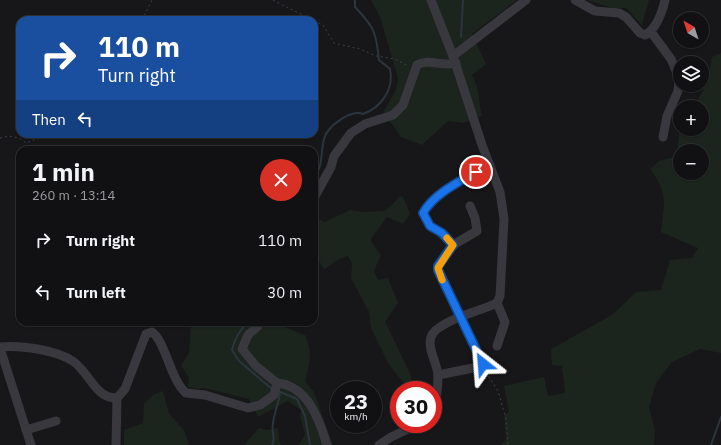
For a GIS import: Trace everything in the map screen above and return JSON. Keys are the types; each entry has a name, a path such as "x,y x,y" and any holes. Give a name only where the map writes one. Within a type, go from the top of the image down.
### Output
{"street":[{"path":"431,0 455,60 500,192 504,219 500,296 497,303 505,322 497,346"},
{"path":"318,191 331,167 334,156 351,133 366,124 393,115 403,105 415,69 424,62 441,65 455,60 526,0"},
{"path":"575,0 595,11 620,13 626,17 642,35 650,32 665,0"},
{"path":"650,32 671,59 679,78 678,90 666,116 663,137"},
{"path":"453,245 442,233 430,226 423,213 426,208 449,187 490,165"},
{"path":"438,375 478,367 483,364 438,269 453,245 477,231 476,218 470,206"},
{"path":"437,381 438,375 429,341 436,329 460,316 497,303"},
{"path":"258,326 248,335 242,349 275,389"},
{"path":"116,445 117,398 125,389 146,334 152,332 157,337 174,375 186,393 205,395 248,408 260,405 275,389 287,384 310,403 327,445"},
{"path":"31,445 0,348 11,346 35,348 71,360 89,377 101,394 107,397 117,398"},
{"path":"26,430 56,421"},
{"path":"379,445 399,433"}],"path":[{"path":"144,16 152,0"},
{"path":"273,0 304,16"},
{"path":"318,23 323,25 334,42 360,49 376,56 383,56 415,69"},
{"path":"0,138 8,135 16,137"},
{"path":"20,138 26,142 37,138"},
{"path":"483,364 493,385 498,391 506,419 508,445"}],"shaded area":[{"path":"371,0 517,0 472,34 486,64 472,75 478,90 482,116 463,123 448,121 422,145 401,137 383,112 396,90 398,78 380,17"},
{"path":"587,0 649,0 642,25 626,8 612,8"},
{"path":"721,53 721,353 700,349 672,362 656,383 649,407 655,430 654,445 501,445 506,439 504,415 509,412 504,386 544,377 548,396 565,393 562,366 552,365 551,349 612,315 636,292 661,290 670,260 692,258 698,248 661,232 664,206 663,192 650,169 659,161 673,157 673,180 709,180 709,144 678,144 679,136 709,136 709,100 698,100 702,92 709,92 709,75 712,57"},
{"path":"400,196 403,197 410,214 403,224 387,217 370,240 381,255 374,271 378,280 388,278 398,303 385,322 410,373 412,381 402,381 388,363 371,328 369,312 351,278 352,264 348,256 339,259 324,269 318,259 318,219 325,222 350,210 365,212 384,211"},
{"path":"191,326 283,326 305,335 308,341 310,358 305,381 314,392 333,445 299,445 305,435 300,416 301,410 288,401 258,417 249,399 204,388 199,389 188,387 189,378 181,365 189,353"},
{"path":"163,391 169,414 184,430 189,445 124,445 124,430 143,423 144,404 154,394"},
{"path":"259,428 266,430 278,428 279,441 281,445 244,445"}],"waterway":[{"path":"318,170 321,163 324,139 334,124 352,114 363,114 376,107 385,96 390,83 390,69 379,60 375,36 367,20 355,7 355,0"},
{"path":"461,37 463,0"},
{"path":"244,326 236,339 232,350 239,361 272,389"},
{"path":"278,391 297,399 305,416 310,445"},
{"path":"272,445 274,440 274,419 280,392"},
{"path":"711,445 721,417"}],"slow traffic":[{"path":"442,280 438,266 453,245 447,238"}],"route":[{"path":"476,172 449,187 426,208 423,216 430,226 442,233 453,245 438,266 438,270 483,364"}]}
